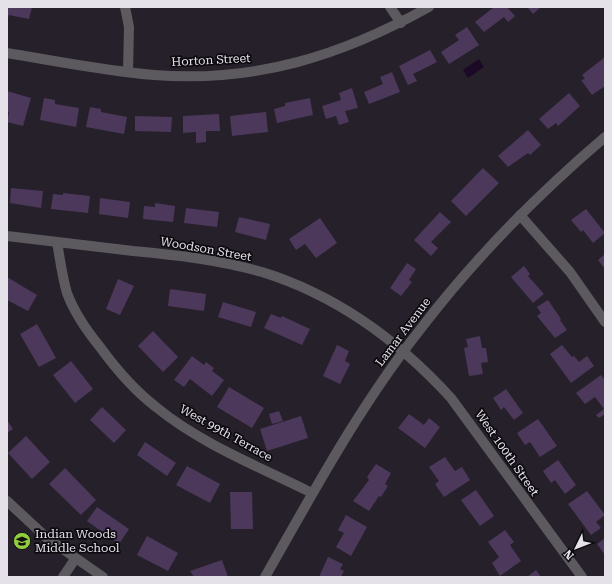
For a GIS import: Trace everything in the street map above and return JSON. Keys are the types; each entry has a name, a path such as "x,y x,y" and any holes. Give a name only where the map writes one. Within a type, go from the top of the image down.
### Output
{"street":[{"path":"125,7 129,27 128,72"},
{"path":"390,7 400,23"},
{"name":"Horton Street","path":"7,53 154,75 194,76 240,74 283,66 336,51 400,23 429,7"},
{"name":"Lamar Avenue","path":"265,577 312,493 356,420 404,351 468,271 520,215 575,162 605,137"},
{"path":"520,215 570,272 605,322"},
{"name":"Woodson Street","path":"7,236 191,257 262,272 301,287 340,306 376,329 404,351"},
{"name":"West 99th Terrace","path":"57,242 62,276 68,294 91,336 131,385 156,407 185,428 312,493"},
{"name":"West 100th Street","path":"404,351 428,372 455,403 582,577"},
{"path":"7,501 47,538 103,577"},
{"path":"63,577 75,558"}],"shaded area":[{"path":"479,59 484,67 468,78 463,70"}],"building":[{"path":"7,7 32,7 29,19 9,15 7,20"},
{"path":"494,7 507,7 515,16 508,22 504,17 484,32 475,22"},
{"path":"527,7 541,7 533,14"},
{"path":"467,27 479,45 449,64 441,52 459,40 455,35"},
{"path":"430,50 437,62 413,74 417,81 408,85 399,66"},
{"path":"605,57 605,86 592,95 581,80 585,79 582,75"},
{"path":"392,72 400,92 369,104 364,92 383,84 380,77"},
{"path":"352,88 358,108 345,111 349,122 339,125 336,116 326,119 322,106 341,100 339,93"},
{"path":"7,91 31,98 23,126 7,122 9,112 7,111"},
{"path":"569,93 580,106 558,126 556,123 548,129 539,119"},
{"path":"44,98 55,100 55,104 79,108 76,127 40,120"},
{"path":"310,98 313,115 277,123 274,109 285,106 285,103"},
{"path":"90,107 101,109 101,112 127,117 124,134 86,127"},
{"path":"266,112 268,132 232,136 230,116"},
{"path":"219,114 220,131 206,131 206,142 196,143 196,132 183,133 183,116"},
{"path":"135,116 172,117 171,132 135,131"},
{"path":"528,130 541,145 530,155 528,153 508,167 498,156"},
{"path":"483,168 499,183 466,216 451,201"},
{"path":"11,188 43,191 41,208 10,203"},
{"path":"63,193 90,196 88,213 51,209 53,194 63,195"},
{"path":"100,198 130,202 128,218 99,214"},
{"path":"155,203 175,206 173,222 143,219 144,206 155,207"},
{"path":"186,208 219,212 217,227 184,223"},
{"path":"586,209 605,233 593,243 583,230 581,232 571,220"},
{"path":"440,212 451,222 431,242 438,248 431,256 414,240"},
{"path":"239,217 270,224 266,240 235,232"},
{"path":"320,218 337,243 316,258 305,244 296,250 289,239"},
{"path":"605,254 605,269 598,260"},
{"path":"407,263 416,269 409,280 412,282 401,296 390,288"},
{"path":"524,266 530,274 528,276 544,294 533,303 511,277"},
{"path":"7,277 37,295 28,311 7,300"},
{"path":"118,279 134,286 120,315 106,309"},
{"path":"170,289 206,294 204,311 168,306"},
{"path":"548,300 567,330 555,338 537,316 541,313 537,307"},
{"path":"223,302 256,312 251,327 218,317"},
{"path":"271,314 281,318 282,316 310,329 302,345 264,328"},
{"path":"37,324 56,358 39,367 20,334"},
{"path":"153,331 178,357 163,372 138,346"},
{"path":"480,336 482,348 486,348 488,362 481,363 483,374 469,376 464,348 468,347 466,339"},
{"path":"337,345 349,351 345,361 350,364 340,384 323,376"},
{"path":"562,345 572,357 574,356 579,362 587,356 594,366 571,383 550,354"},
{"path":"192,356 204,365 206,362 214,368 212,371 224,380 212,396 190,379 184,387 174,380"},
{"path":"71,361 93,389 75,403 53,375"},
{"path":"601,375 605,380 605,414 599,418 596,415 604,409 595,397 585,404 576,393"},
{"path":"229,387 264,408 252,428 217,407"},
{"path":"506,389 523,413 514,420 504,407 501,410 493,398"},
{"path":"102,407 126,430 114,443 90,420"},
{"path":"279,411 283,421 272,424 269,414"},
{"path":"409,414 424,425 429,418 440,427 425,448 398,428"},
{"path":"301,416 308,438 267,451 260,429"},
{"path":"538,419 557,446 540,457 530,442 525,445 517,433"},
{"path":"7,420 13,429 7,433"},
{"path":"26,436 50,462 32,479 8,453"},
{"path":"145,442 176,463 167,476 137,455"},
{"path":"445,457 455,471 462,467 470,480 444,497 435,484 439,481 429,467"},
{"path":"558,460 576,485 565,494 555,480 551,483 543,471"},
{"path":"376,464 391,473 385,484 388,486 369,511 353,501 369,480 367,477"},
{"path":"187,466 220,484 210,503 176,485"},
{"path":"65,468 96,500 81,515 49,484"},
{"path":"476,490 494,516 480,526 461,500"},
{"path":"587,491 605,515 596,522 601,528 591,535 568,504"},
{"path":"230,492 252,492 253,529 231,529"},
{"path":"97,507 129,529 119,544 87,521"},
{"path":"346,515 367,527 351,556 336,547 344,533 338,530"},
{"path":"505,530 514,542 510,545 521,561 500,576 492,563 499,557 488,542"},
{"path":"147,536 178,553 168,571 137,555"},
{"path":"605,538 605,555 597,544"},
{"path":"328,557 343,564 340,569 344,571 341,577 319,577"},
{"path":"222,560 228,577 194,577 190,571"},
{"path":"536,570 541,577 527,577"}],"place":[{"name":"Indian Woods Middle School","path":"22,541"}]}
